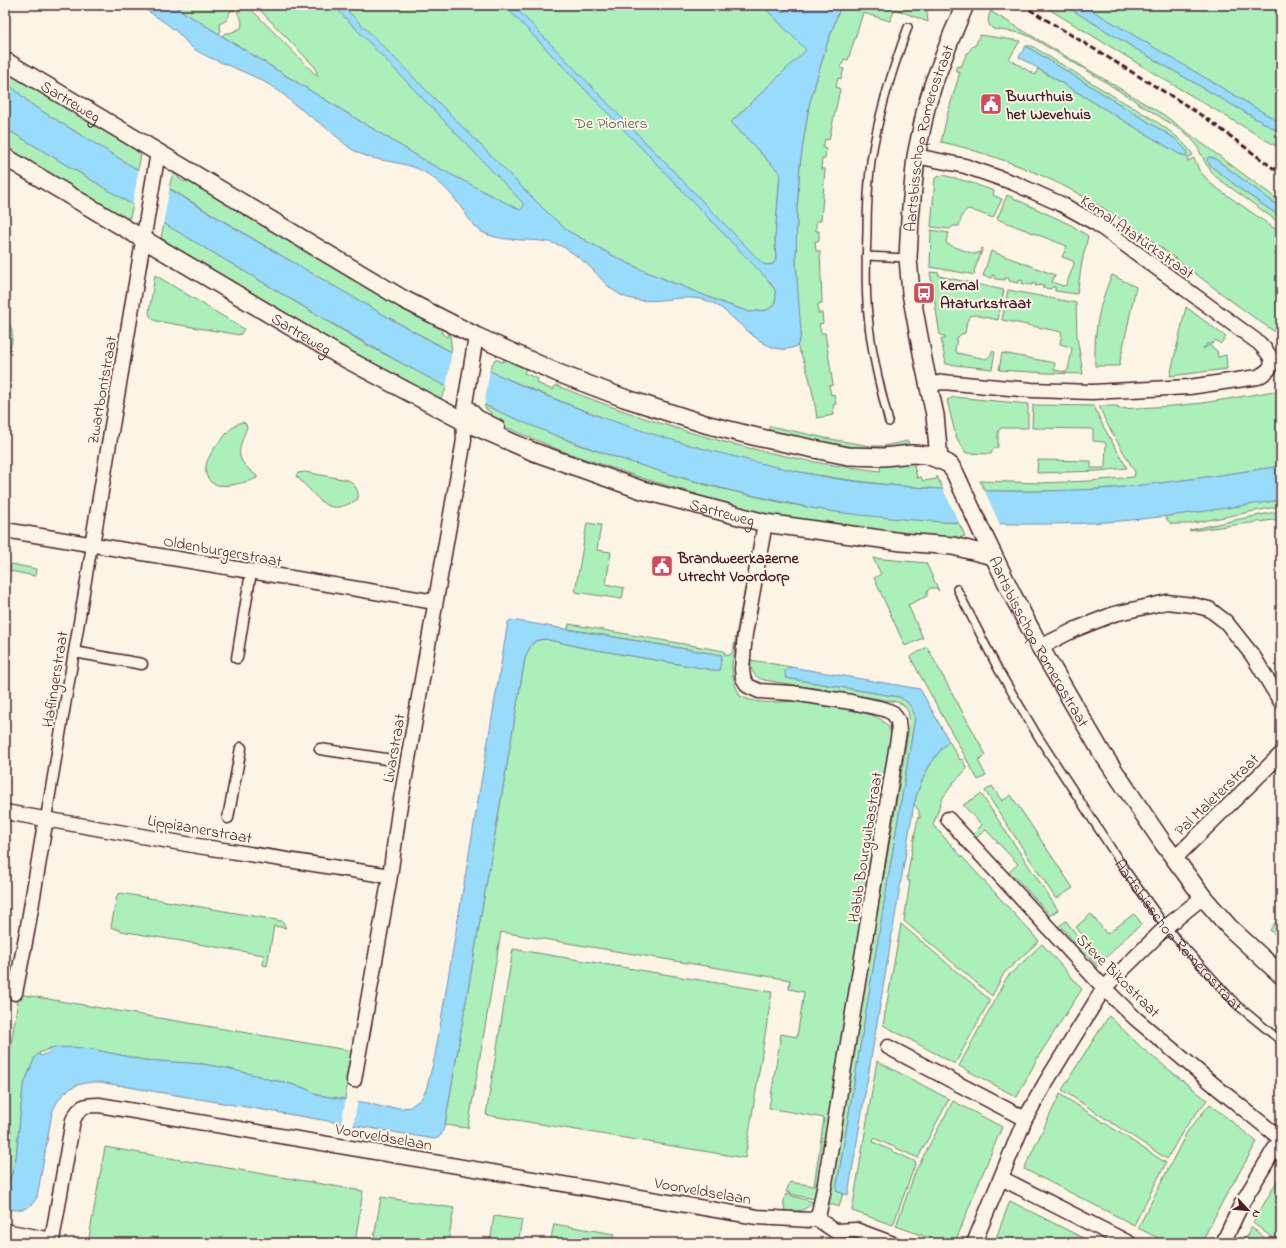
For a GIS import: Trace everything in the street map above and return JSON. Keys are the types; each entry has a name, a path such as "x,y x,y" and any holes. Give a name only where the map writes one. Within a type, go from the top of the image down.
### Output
{"street":[{"name":"Aartsbisschop Romerostraat","path":"965,5 934,82 926,108 916,156 910,219 908,258 911,294 935,415 939,459 950,465 958,477 993,556 1040,647 1102,753 1174,858 1203,897 1229,927 1281,975"},
{"name":"Sartreweg","path":"5,61 157,159 475,341 624,398 706,424 760,438 848,456 884,457 920,454 939,459"},
{"name":"Kemal Atatürkstraat","path":"916,156 965,166 1010,181 1063,205 1097,224 1259,343 1268,352 1276,366 1258,377 1189,387 1092,392 1032,390 943,382 928,385"},
{"name":"Sartreweg","path":"5,157 144,231 337,354 464,413 534,452 642,490 765,523 880,539 953,546 993,556"},
{"path":"144,231 157,159"},
{"name":"Zwartbontstraat","path":"92,545 141,257 144,231"},
{"path":"464,413 475,341"},
{"name":"Livarstraat","path":"354,1080 390,876 399,810 464,440 464,413"},
{"name":"Habib Bourguibastraat","path":"765,523 745,634 742,668 743,678 748,686 759,691 792,693 851,702 884,709 892,712 898,721 900,732 825,1183 819,1213 816,1218"},
{"name":"Oldenburgerstraat","path":"5,530 435,602"},
{"name":"Haflingerstraat","path":"46,818 92,545"},
{"path":"237,658 251,572"},
{"path":"1040,647 1076,629 1114,614 1167,602 1193,605 1209,609 1226,622 1253,656 1281,702"},
{"path":"74,652 142,664"},
{"path":"228,818 241,748"},
{"path":"320,749 386,759"},
{"name":"Pal Maleterstraat","path":"1174,858 1281,754"},
{"name":"Lippizanerstraat","path":"5,812 46,818 198,846 390,876"},
{"path":"15,993 46,818"},
{"name":"Steve Bikostraat","path":"948,819 1104,988 1148,1029 1281,1139"},
{"path":"974,1243 1026,1119 1046,1082 1104,988 1166,927 1203,897"},
{"path":"888,1047 1026,1119"},
{"name":"Voorveldselaan","path":"5,1231 52,1242 73,1120 77,1111 88,1105 99,1105 232,1127 757,1217 810,1220 816,1218"},
{"path":"1223,1243 1242,1203 1281,1139"},
{"path":"1001,1178 1128,1243"},
{"path":"816,1218 835,1231 856,1230 891,1243"}],"lane":[{"path":"889,422 880,386 868,315 866,256 867,210 871,161 887,86 908,27"},
{"path":"866,256 908,258"},
{"name":"Aartsbisschop Romerostraat","path":"957,589 998,669 1039,738 1126,870 1166,927 1237,1005 1281,1041"}],"green space":[{"path":"172,5 237,5 234,11 231,10 227,20 219,24 221,30 219,34"},
{"name":"De Pioniers","path":"242,5 247,5 318,77 315,67 255,5 791,5 776,19 807,50 731,122 780,173 775,239 776,259 773,264 766,265 769,281 775,290 776,298 774,305 767,310 750,312 649,273 619,259 568,231 510,206 429,163 222,36 225,33 230,33 241,28 242,24 240,16 237,13"},
{"path":"841,5 922,5 927,12 928,22 895,9 890,21 863,13 848,60 844,59 841,68 844,69 841,79 838,78 836,87 840,89 829,140 825,139 823,148 826,149 825,159 822,159 821,169 825,169 821,221 816,221 816,231 819,231 819,241 815,241 816,251 820,251 822,303 818,304 818,313 822,313 823,323 819,324 821,333 825,333 833,385 829,386 831,395 834,394 836,404 833,405 834,415 817,418 808,372 797,346 800,339 796,263 797,210 800,164 809,105 827,44"},
{"path":"1042,5 1064,5 1141,52 1281,133 1281,149 1160,77"},
{"path":"1083,5 1281,5 1281,123 1084,6"},
{"path":"991,10 1164,115 1281,202 1281,208 1214,158 1210,157 1209,164 1212,167 1243,191 1281,217 1281,224 1216,177 1206,164 1196,144 1187,134 1091,73 1029,36 1021,33 993,29 988,23"},
{"path":"980,35 1020,41 1009,59 1035,75 1038,69 1042,71 1179,154 1186,156 1174,138 1026,46 1032,46 1147,115 1187,146 1193,155 1187,158 1188,161 1194,158 1199,170 1211,184 1281,233 1281,246 1275,254 1279,257 1281,256 1281,336 1241,308 1162,248 1090,200 1040,175 1006,161 959,146 941,142 960,72 955,70 957,66 961,67 966,55 973,46 975,46"},
{"path":"5,66 137,146 135,150 141,155 138,170 32,105 5,81"},
{"path":"5,128 133,205 130,217 126,218 119,214 118,218 5,150"},
{"path":"177,174 179,179 185,182 188,176 445,326 441,333 447,337 449,334 450,335 452,352 345,293 169,188 172,176"},
{"path":"943,175 994,191 993,195 1002,199 993,218 969,209 963,213 959,226 953,226 950,229 931,227 935,178"},
{"path":"1007,195 1071,225 1088,236 1077,294 1055,291 1055,287 1052,287 1051,289 1042,288 1044,285 1035,286 1036,283 1033,283 1032,285 1022,284 1023,281 1019,280 1018,283 1009,281 1009,278 1005,278 1005,280 995,279 995,276 992,275 992,278 983,276 991,251 1055,275 1052,282 1063,286 1066,285 1074,264 1073,261 1062,257 1067,246 997,219"},
{"path":"164,223 367,345 447,387 440,400 396,381 167,247 169,243 161,238"},
{"path":"931,230 949,233 946,241 947,244 974,254 981,252 983,248 974,271 975,275 930,267"},
{"path":"930,272 939,273 939,276 1004,290 998,320 975,315 970,316 967,321 965,333 961,334 957,338 955,350 957,353 986,359 991,355 992,351 995,352 992,369 946,364 941,339 945,339 945,336 940,335"},
{"path":"155,275 244,329 240,335 156,321 150,316 149,312"},
{"path":"1112,275 1136,287 1119,366 1095,366 1096,330 1100,308"},
{"path":"1008,290 1076,303 1077,337 1083,374 999,370 1002,353 1055,363 1054,370 1066,372 1068,370 1072,349 1071,347 1060,344 1062,332 1002,320"},
{"path":"1186,307 1226,337 1220,344 1216,340 1212,344 1207,344 1203,349 1209,345 1217,351 1218,357 1226,355 1227,369 1170,376"},
{"path":"5,319 11,328 12,339 5,361"},
{"path":"506,356 527,367 524,373 538,379 537,383 553,390 555,385 671,427 760,451 835,465 880,471 881,462 913,461 917,478 921,477 923,481 937,479 937,476 943,489 857,481 814,474 771,466 686,445 589,413 489,371 495,359 503,362"},
{"path":"1281,390 1281,466 1166,482 1083,490 985,491 980,481 1040,483 1134,477 1135,472 1106,422 1099,406 1118,406 1118,409 1172,406 1203,403"},
{"path":"954,397 1028,404 1028,428 1001,428 998,432 998,447 993,449 991,454 966,453 956,437 947,400"},
{"path":"484,405 579,445 706,485 784,503 830,511 959,523 965,536 959,538 958,541 817,526 696,501 697,494 648,480 559,450 487,419 491,413 484,407"},
{"path":"1033,405 1094,406 1103,426 1127,468 1098,471 1037,473 1038,460 1091,461 1091,468 1104,468 1106,444 1104,442 1093,441 1093,429 1032,428"},
{"path":"242,422 245,423 247,427 241,443 241,459 249,470 257,476 257,478 227,485 215,484 207,477 206,465 208,458 227,433"},
{"path":"770,426 871,446 884,446 908,441 910,447 883,451 839,447 768,432"},
{"path":"305,472 348,480 356,488 358,499 348,505 339,507 326,505 296,476 298,473"},
{"path":"1281,500 1281,506 1188,524 1171,524 1164,516"},
{"path":"1281,511 1281,519 1189,531 1235,520"},
{"path":"587,523 601,525 597,550 611,552 606,584 624,588 622,599 575,592"},
{"path":"873,558 926,563 939,591 936,588 930,588 927,592 927,596 908,605 923,638 905,646 874,578 881,574"},
{"path":"11,564 36,569 35,576 10,571"},
{"path":"749,567 732,665 734,681 740,696 763,702 809,701 832,704 857,710 878,718 884,722 890,729 892,738 816,1195 814,1199 786,1192 790,1182 814,1186 824,1118 769,1108 781,1034 797,1037 804,992 789,989 790,980 501,932 468,1128 445,1125 525,658 530,647 534,642 545,639 580,647 719,671 721,655 568,629 569,624 724,651 725,655 730,655 733,651"},
{"path":"927,647 986,755 978,760 986,776 978,780 910,657"},
{"path":"751,660 791,667 789,668 786,678 899,697 910,705 915,718 836,1191 843,1193 839,1207 828,1203 909,727 909,715 904,706 897,702 764,680 753,673"},
{"path":"949,741 960,760 962,759 967,769 954,782 942,799 933,825 1039,941 1004,973 992,996 904,921 910,881 908,881 907,878 918,817 920,818 919,811 914,804 919,787 927,770"},
{"path":"992,786 1002,801 1011,795 1073,888 1056,899 985,791"},
{"path":"981,794 1058,910 1046,918 1045,917 1048,913 1015,877 1011,880 1006,875 1018,864 986,830 974,839 971,836 982,825 963,805"},
{"path":"120,893 282,921 286,928 274,926 267,966 263,965 264,955 121,931 111,927 117,895"},
{"path":"1091,914 1107,934 1134,914 1142,924 1127,936 1103,961 1076,927"},
{"path":"1277,920 1281,924 1281,940 1270,930"},
{"path":"1066,921 1099,964 1097,966 1087,955 1083,958 1079,955 1082,951 1062,928 1058,931 1055,929"},
{"path":"901,924 990,1000 955,1064 883,1025"},
{"path":"1042,944 1082,989 1038,1057 1017,1097 959,1066 1007,977"},
{"path":"513,949 772,992 745,1158 486,1115"},
{"path":"19,994 353,1051 345,1099 317,1095 307,1089 284,1082 203,1064 144,1060 91,1049 54,1047 39,1053 35,1057 23,1087 16,1158 12,1174 8,1182 5,1182 5,1082"},
{"path":"1109,1016 1143,1049 1207,1100 1184,1129 1167,1159 1062,1090"},
{"path":"877,1061 949,1099 918,1158 874,1138 873,1142 916,1162 893,1225 852,1211"},
{"path":"1060,1094 1166,1163 1134,1225 1024,1169"},
{"path":"953,1101 1002,1127 955,1243 943,1243 896,1226 916,1170"},
{"path":"1210,1104 1257,1142 1225,1197 1201,1243 1168,1243 1138,1228 1187,1132"},
{"path":"105,1147 363,1191 355,1243 88,1243"},
{"path":"1281,1174 1281,1243 1279,1243 1253,1223"},
{"path":"786,1194 813,1202 801,1210 786,1211 784,1201"},
{"path":"381,1197 454,1208 448,1243 373,1243"},
{"path":"1010,1201 1093,1243 994,1243"},
{"path":"494,1216 522,1220 518,1243 490,1243"},
{"path":"554,1224 615,1234 613,1243 550,1243"},
{"path":"1251,1227 1269,1241 1272,1243 1243,1243"}],"water":[{"path":"139,5 172,5 429,163 520,210 524,206 522,202 333,5 342,5 551,216 568,231 619,259 649,273 750,312 767,310 774,305 776,298 775,290 769,281 504,5 513,5 762,263 766,265 773,264 776,259 775,239 780,173 731,122 806,50 762,5 773,5 782,13 791,5 841,5 827,44 809,105 800,164 796,263 801,332 797,346 786,349 774,348 763,343 723,309 702,299 678,298 643,301 621,295 609,287 580,258 565,248 555,244 535,240 513,240 492,236 482,232 471,221 449,192 426,173 408,165 371,158 353,150 284,95 255,77 210,58 194,49 172,28"},
{"path":"1064,5 1083,5 1281,123 1281,133 1141,52"},
{"path":"1026,46 1174,138 1187,151 1186,156 1179,154 1019,57"},
{"path":"5,81 32,105 105,150 252,239 425,338 517,383 579,409 643,431 707,450 766,465 806,473 845,480 895,486 946,489 1047,491 1101,489 1168,482 1281,466 1281,500 1162,517 1114,522 1025,524 959,523 829,511 741,493 649,468 589,448 529,425 469,398 438,382 378,350 318,315 5,128"},
{"path":"1208,157 1214,158 1281,208 1281,217 1243,191 1212,167 1207,161"},
{"path":"511,620 722,655 719,671 580,647 545,639 534,642 530,647 525,658 445,1125 441,1136 434,1139 99,1082 90,1082 76,1086 64,1093 52,1113 37,1197 34,1202 31,1205 19,1210 5,1209 5,1182 8,1182 12,1174 16,1158 23,1087 35,1057 39,1053 40,1056 50,1052 49,1048 73,1047 91,1049 144,1060 203,1064 226,1068 270,1080 284,1082 307,1089 317,1095 368,1103 382,1107 410,1107 421,1099 426,1090 435,1056 508,622"},
{"path":"791,667 920,689 949,741 927,770 919,787 914,804 848,1195 836,1191 915,718 910,705 899,697 786,678 785,671"}],"pier":[{"path":"139,167 170,186 163,225 132,207"},
{"path":"452,350 490,369 484,407 446,389"},
{"path":"942,487 984,489 1001,527 960,525"},
{"path":"346,1097 358,1099 353,1127 341,1125"}],"railway":[{"path":"1022,5 1181,102 1210,121 1281,174"}],"place":[{"name":"Buurthuis het Wevehuis","path":"991,104"},
{"name":"Kemal Ataturkstraat","path":"924,293"},
{"name":"Brandweerkazerne Utrecht Voordorp","path":"662,566"}]}
